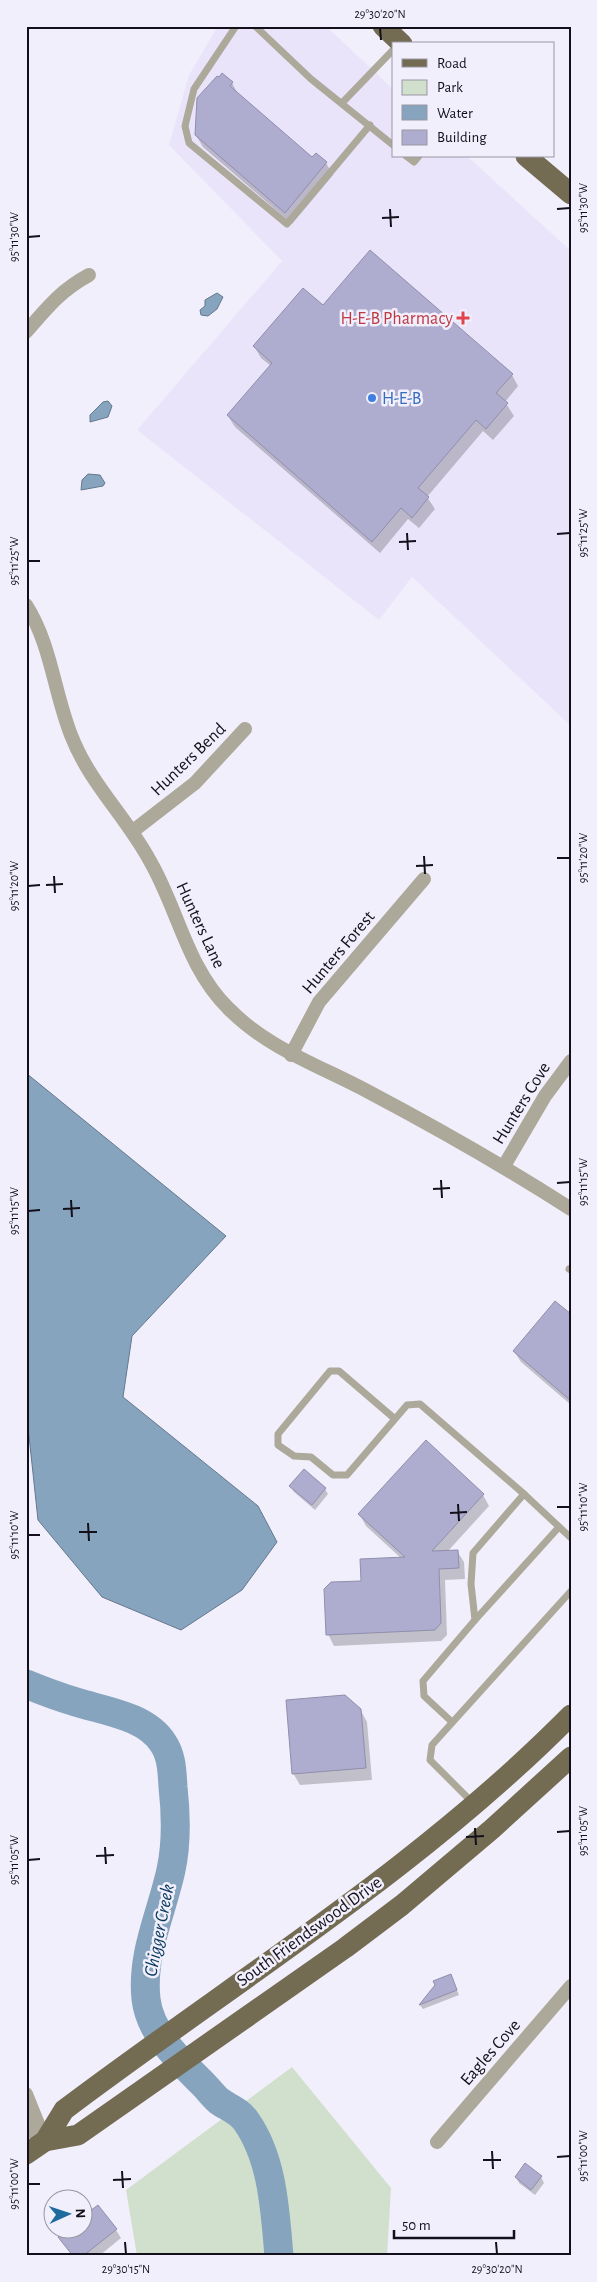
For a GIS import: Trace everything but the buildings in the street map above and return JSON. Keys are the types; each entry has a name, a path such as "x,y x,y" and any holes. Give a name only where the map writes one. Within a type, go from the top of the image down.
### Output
{"main road":[{"path":"383,26 396,42"},
{"path":"528,158 571,194"},
{"name":"South Friendswood Drive","path":"45,2141 64,2110 357,1899 475,1805 571,1715"},
{"name":"South Friendswood Drive","path":"26,2154 45,2141 78,2134 122,2105 402,1905 484,1836 571,1758"}],"street":[{"path":"26,332 55,298 71,285 89,275"},
{"name":"Hunters Lane","path":"26,605 34,618 44,642 70,732 81,761 90,776 132,831 152,863 192,958 209,986 226,1007 246,1026 291,1055 352,1083 504,1166 571,1209"},
{"name":"Hunters Bend","path":"132,831 196,783 245,729"},
{"name":"Hunters Forest","path":"291,1055 319,1002 424,879"},
{"name":"Hunters Cove","path":"504,1166 545,1096 571,1061"},
{"name":"Eagles Cove","path":"437,2142 571,1986"},
{"path":"26,2094 45,2141"},
{"path":"26,2127 45,2141"}],"lane":[{"path":"236,26 194,90 185,126 189,143 287,224 370,125"},
{"path":"255,26 311,79 392,144"},
{"path":"342,103 392,52"},
{"path":"395,1419 339,1371 330,1371 278,1434 278,1445 294,1456 312,1457 333,1476 347,1475 395,1419 407,1405 420,1404 524,1494 571,1538"},
{"path":"475,1620 471,1584 473,1552 524,1494"},
{"path":"452,1722 424,1696 423,1681 559,1527"},
{"path":"475,1805 430,1760 432,1745 571,1591"}],"shaded area":[{"path":"218,26 326,26 392,88 392,158 469,158 571,251 571,726 412,577 379,620 137,430 282,261 169,145 189,75"}],"green space":[{"path":"292,2067 391,2188 387,2256 137,2256 126,2190"}],"water":[{"path":"217,293 223,297 217,309 208,316 201,315 200,310 205,306 205,300"},
{"path":"108,401 112,406 108,417 90,422 90,415 103,402"},
{"path":"88,474 100,475 105,483 103,486 81,490 82,480"},
{"path":"26,1073 226,1236 132,1336 123,1397 258,1506 277,1542 242,1590 181,1630 102,1597 38,1520 26,1408"}],"waterway":[{"name":"Chigger Creek","path":"26,1684 136,1721 156,1734 166,1748 172,1770 175,1839 171,1870 149,1949 145,1982 146,1999 153,2024 168,2046 217,2099 237,2112 246,2121 255,2136 262,2152 271,2186 279,2256"}],"place":[{"name":"H-E-B Pharmacy","path":"463,318"},
{"name":"H-E-B","path":"372,398"}]}
